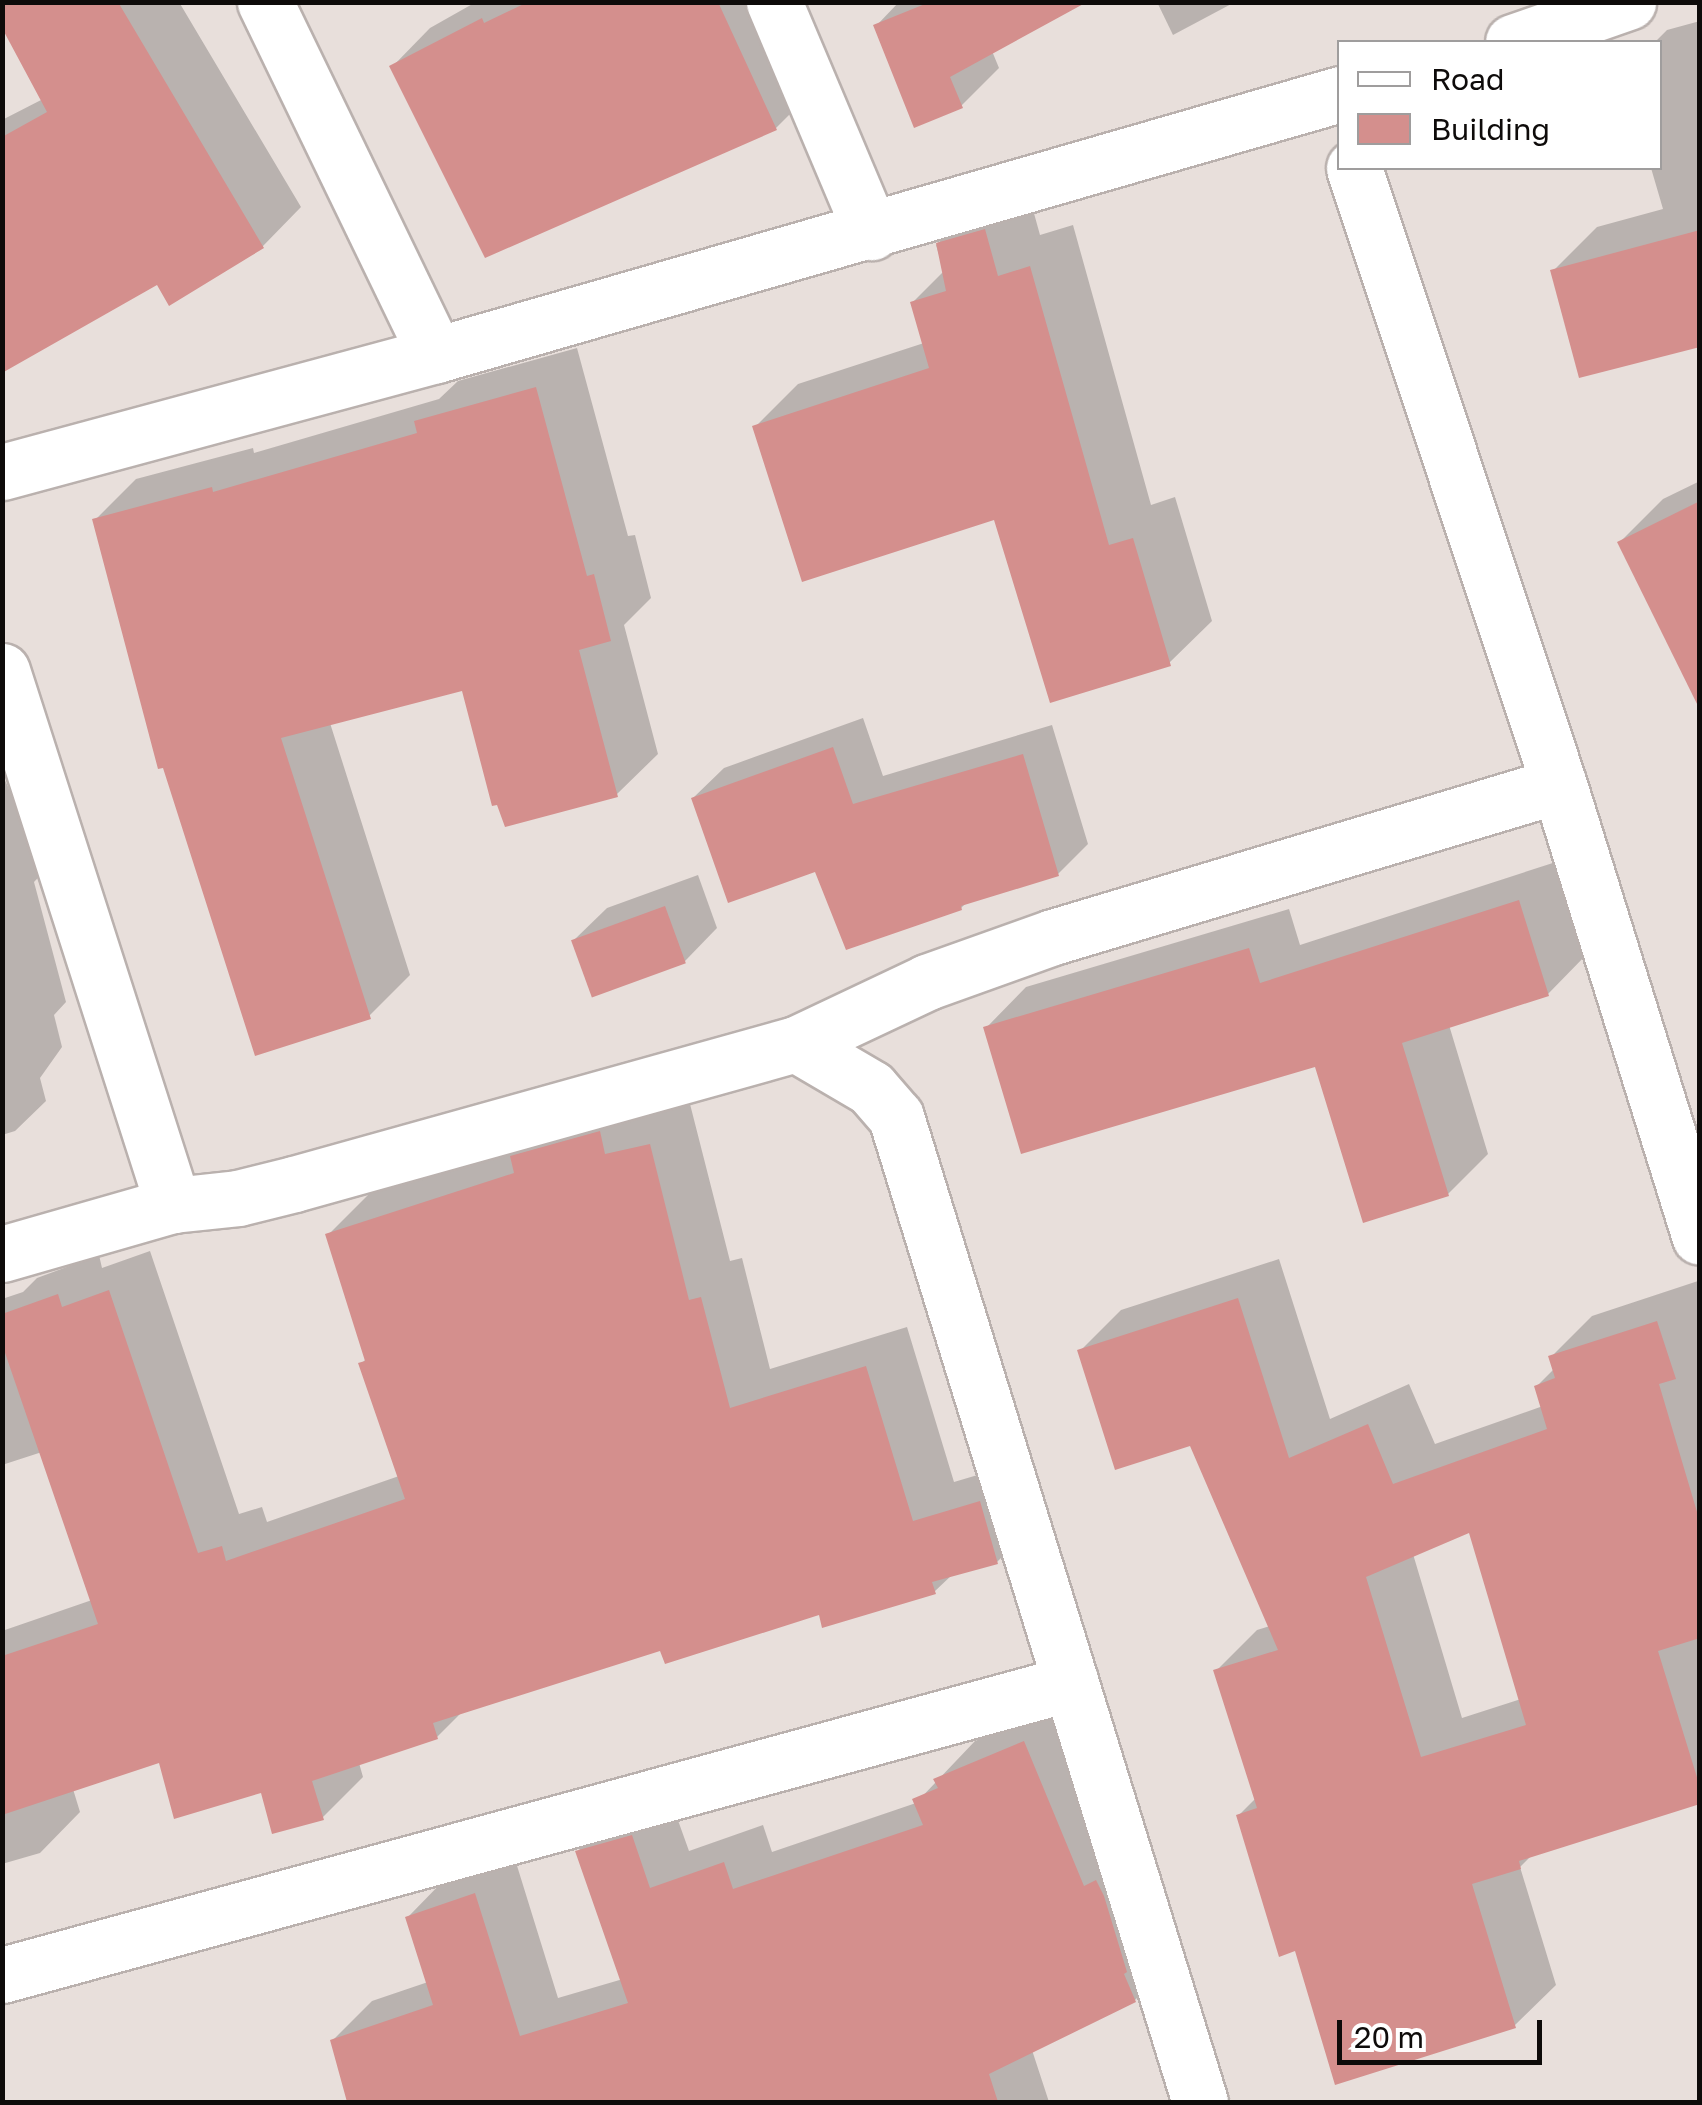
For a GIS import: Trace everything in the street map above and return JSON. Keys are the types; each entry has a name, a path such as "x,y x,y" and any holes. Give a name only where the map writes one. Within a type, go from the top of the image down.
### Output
{"street":[{"path":"265,2 436,355"},
{"path":"774,2 871,232"},
{"path":"1527,26 1628,2"},
{"path":"2,472 1336,105"},
{"path":"1355,170 1559,785 1700,1237"},
{"path":"2,671 173,1204"},
{"path":"2,1254 173,1204 238,1198 294,1184 796,1044 927,982 1053,938 1559,785"},
{"path":"796,1044 870,1088 896,1117 1200,2102"},
{"path":"2,1975 1072,1683"}],"building":[{"path":"2,2 118,2 264,248 169,306 157,285 2,373 2,137 47,112 2,28"},
{"path":"528,2 718,2 777,130 485,258 389,66 482,18 484,23"},
{"path":"930,2 1087,2 950,77 963,108 914,128 873,25"},
{"path":"985,229 998,276 1030,266 1109,545 1133,538 1171,666 1050,703 994,520 802,582 752,426 929,368 910,302 946,291 936,243"},
{"path":"1700,230 1700,347 1579,378 1550,270"},
{"path":"536,387 587,576 594,574 611,641 579,650 618,797 505,827 497,805 492,806 462,691 281,738 371,1019 255,1056 163,768 158,769 92,519 212,487 213,492 417,433 414,421"},
{"path":"1700,501 1700,710 1617,542"},
{"path":"833,747 853,804 1023,754 1059,876 961,906 962,910 846,950 815,872 728,903 691,798"},
{"path":"1519,900 1549,996 1402,1043 1449,1196 1363,1223 1315,1067 1021,1154 983,1027 1249,948 1260,983"},
{"path":"665,906 686,963 592,998 571,940"},
{"path":"600,1131 605,1154 650,1144 689,1300 701,1297 730,1408 866,1366 913,1521 980,1501 998,1564 932,1582 936,1594 822,1628 819,1615 665,1664 660,1651 433,1723 438,1739 312,1781 324,1820 272,1834 261,1793 174,1819 159,1763 2,1815 2,1656 98,1624 2,1344 2,1314 58,1294 62,1307 109,1290 198,1553 222,1546 226,1561 405,1499 358,1363 365,1361 325,1234 514,1173 510,1156"},
{"path":"1238,1298 1289,1458 1368,1424 1393,1484 1547,1429 1534,1386 1555,1378 1548,1356 1657,1321 1676,1379 1659,1384 1700,1522 1700,1638 1658,1651 1700,1787 1700,1804 1519,1861 1521,1869 1472,1884 1516,2028 1335,2085 1295,1951 1279,1957 1236,1815 1257,1808 1213,1670 1278,1650 1190,1446 1115,1470 1077,1350","holes":["1469,1533 1526,1725 1421,1757 1366,1577"]},
{"path":"1024,1741 1084,1886 1096,1880 1104,1896 1127,1972 1124,1974 1136,2002 989,2074 998,2102 347,2102 330,2040 433,2005 405,1917 475,1893 520,2036 628,2003 575,1851 632,1835 650,1888 724,1862 733,1889 923,1825 912,1799 938,1788 933,1779"}]}
